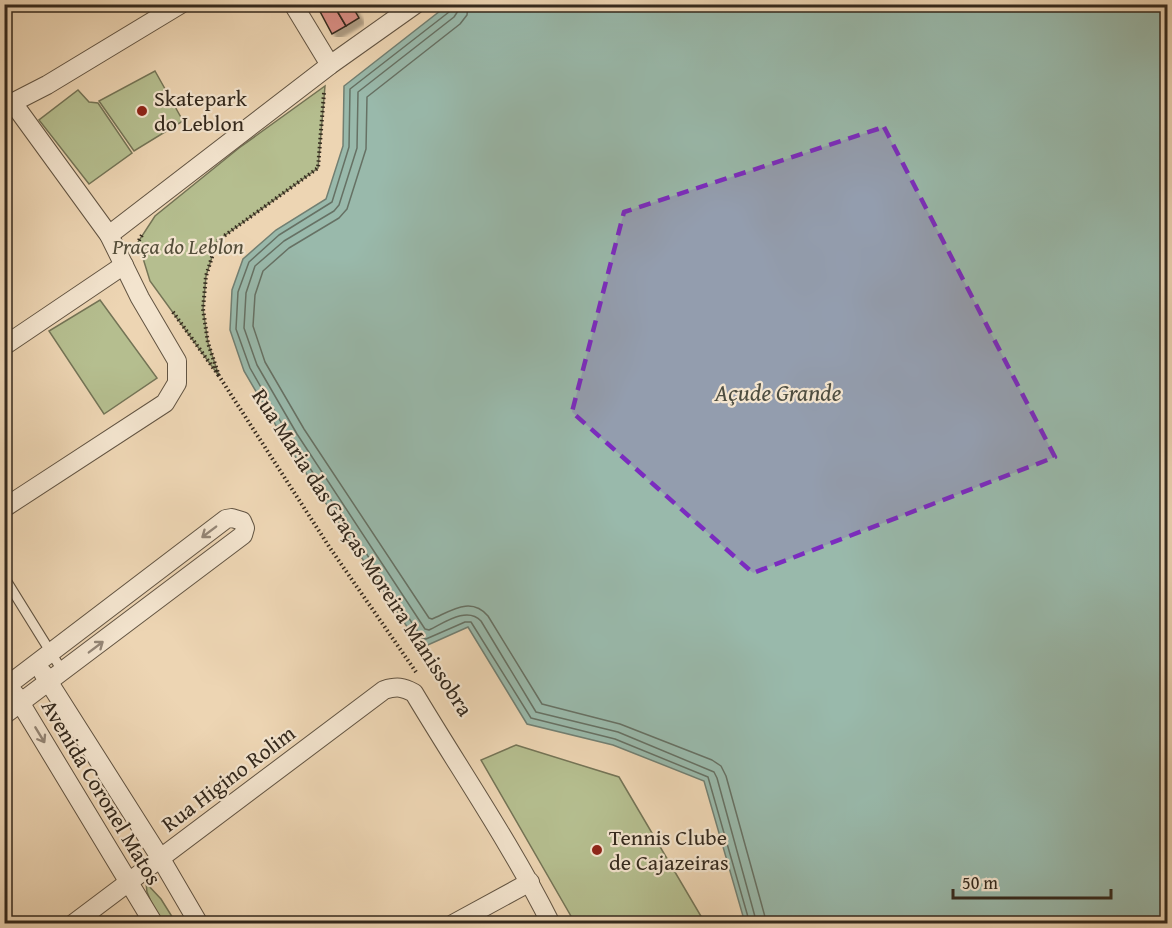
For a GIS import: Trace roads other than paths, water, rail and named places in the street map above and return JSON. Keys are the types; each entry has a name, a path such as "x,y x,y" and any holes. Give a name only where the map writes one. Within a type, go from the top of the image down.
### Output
{"street":[{"path":"4,508 165,403 177,383 177,361 140,298 109,235 9,105 47,85 181,4"},
{"path":"293,4 330,65"},
{"path":"109,235 330,65 416,4"},
{"path":"4,346 124,265"},
{"path":"4,716 243,535 245,528 242,521 226,519 7,687"},
{"path":"44,658 199,924"},
{"name":"Rua Higino Rolim","path":"74,924 384,690 396,686 405,688 418,686 452,757 530,882"},
{"name":"Avenida Coronel Matos","path":"7,687 20,703 154,924"},
{"path":"453,924 530,882 551,924"}],"lane":[{"path":"4,577 44,658"}],"water":[{"name":"Açude Grande","path":"449,4 1167,5 1167,923 745,923 704,781 613,745 527,724 468,627 421,648 285,441 244,371 230,330 232,290 243,259 276,230 326,199 343,146 344,86"}],"place":[{"name":"Skatepark do Leblon","path":"142,111"},
{"name":"Tennis Clube de Cajazeiras","path":"597,850"}],"park label":[{"name":"Praça do Leblon","path":"178,246"}]}
